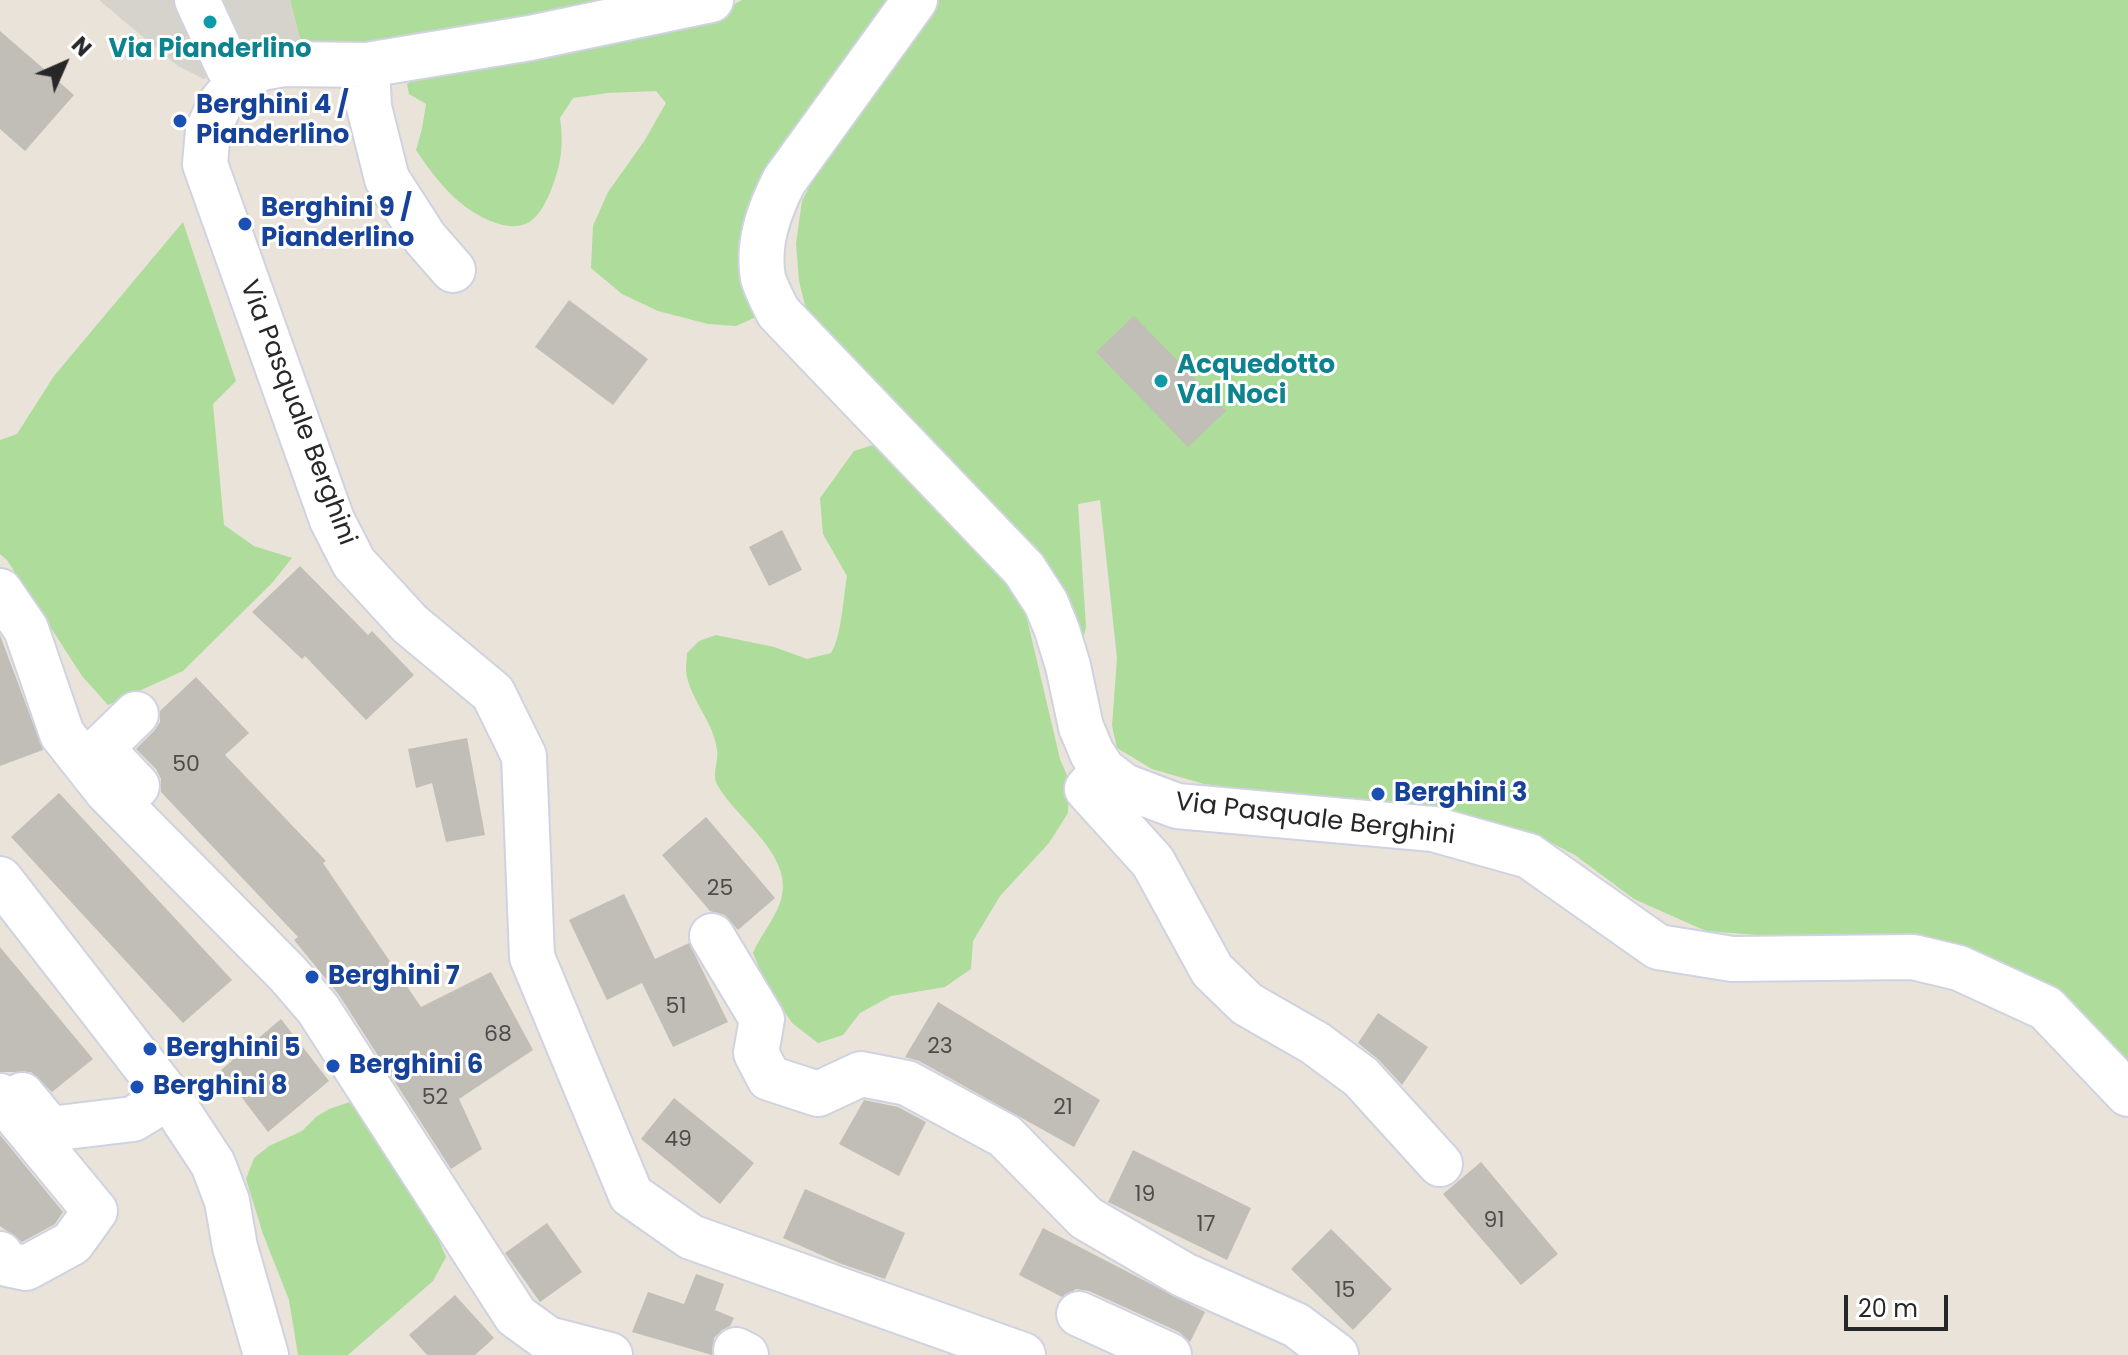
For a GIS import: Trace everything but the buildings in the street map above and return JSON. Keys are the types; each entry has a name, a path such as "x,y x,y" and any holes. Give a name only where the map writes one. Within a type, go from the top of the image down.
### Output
{"street":[{"path":"197,0 228,67 239,81 261,68 284,64 367,65 530,38 711,0"},
{"path":"915,0 784,181 772,205 764,230 763,278 778,312 1024,569 1046,603 1057,630 1081,727 1103,770 1087,789 1153,862 1212,970 1247,1004 1315,1043 1361,1077 1440,1164"},
{"path":"367,65 369,107 387,179 425,238 453,270"},
{"name":"Via Pasquale Berghini","path":"239,81 220,104 208,130 205,164 332,520 354,563 410,624 493,693 524,756 532,957 631,1195 691,1237 1023,1355"},
{"path":"0,591 26,629 62,734 107,791 318,1009 516,1316 548,1339 610,1355"},
{"path":"136,714 101,748 255,908 265,951"},
{"name":"Via Pasquale Berghini","path":"1103,770 1124,786 1177,806 1433,829 1529,856 1658,947 1732,959 1913,957 1959,968 2046,1008 2128,1094"},
{"path":"0,849 83,941"},
{"path":"0,879 169,1097 213,1164 227,1201 235,1247 266,1355"},
{"path":"712,936 762,1019 756,1053 769,1078 818,1094 861,1074 907,1083 1005,1136 1086,1218 1184,1275 1296,1325 1336,1355"},
{"path":"0,1068 50,1129 133,1119 169,1097"},
{"path":"0,1096 95,1211 72,1243 26,1268 7,1264 0,1254"},
{"path":"1079,1314 1169,1355"}],"green space":[{"path":"290,0 653,0 392,53 301,43"},
{"path":"742,0 899,0 742,272 756,317 736,326 708,324 658,311 622,294 591,268 593,226 608,192 645,140 666,103 656,91 573,98 560,118 561,155 551,190 542,209 524,225 496,223 471,210 441,183 416,150 426,104 409,94 407,84 418,76 709,17"},
{"path":"935,0 2128,0 2128,1071 1921,936 1876,935 1821,946 1770,936 1706,931 1634,899 1575,855 1532,833 1427,812 1204,784 1152,769 1117,748 1112,726 1117,658 1100,500 1078,504 1086,627 1079,655 1037,548 808,317 799,281 796,244 802,201 832,141"},
{"path":"183,222 236,381 213,404 224,525 254,546 292,558 272,583 183,671 108,705 82,676 7,560 0,554 0,440 17,434 54,376"},
{"path":"876,444 978,552 1024,606 1060,759 1069,780 1068,813 1049,843 1000,896 973,941 971,969 945,987 891,996 860,1013 843,1035 818,1043 792,1023 766,984 753,953 779,905 783,887 781,873 767,846 716,782 715,740 690,686 686,671 687,653 699,641 716,635 774,647 807,659 831,653 840,627 847,576 823,534 820,498 854,451"},
{"path":"356,1100 435,1231 446,1257 433,1281 348,1355 298,1355 289,1300 246,1179 254,1158 269,1146 302,1131 329,1109"}],"shaded area":[{"name":"Via Pianderlino","path":"99,0 290,0 301,43 228,67 204,79 178,66"}],"place":[{"name":"Via Pianderlino","path":"210,22"},
{"name":"Berghini 4 / Pianderlino","path":"180,121"},
{"name":"Berghini 9 / Pianderlino","path":"245,224"},
{"name":"Acquedotto Val Noci","path":"1161,381"},
{"name":"Berghini 3","path":"1378,794"},
{"name":"Berghini 7","path":"312,977"},
{"name":"Berghini 5","path":"150,1049"},
{"name":"Berghini 6","path":"333,1066"},
{"name":"Berghini 8","path":"137,1087"}]}
